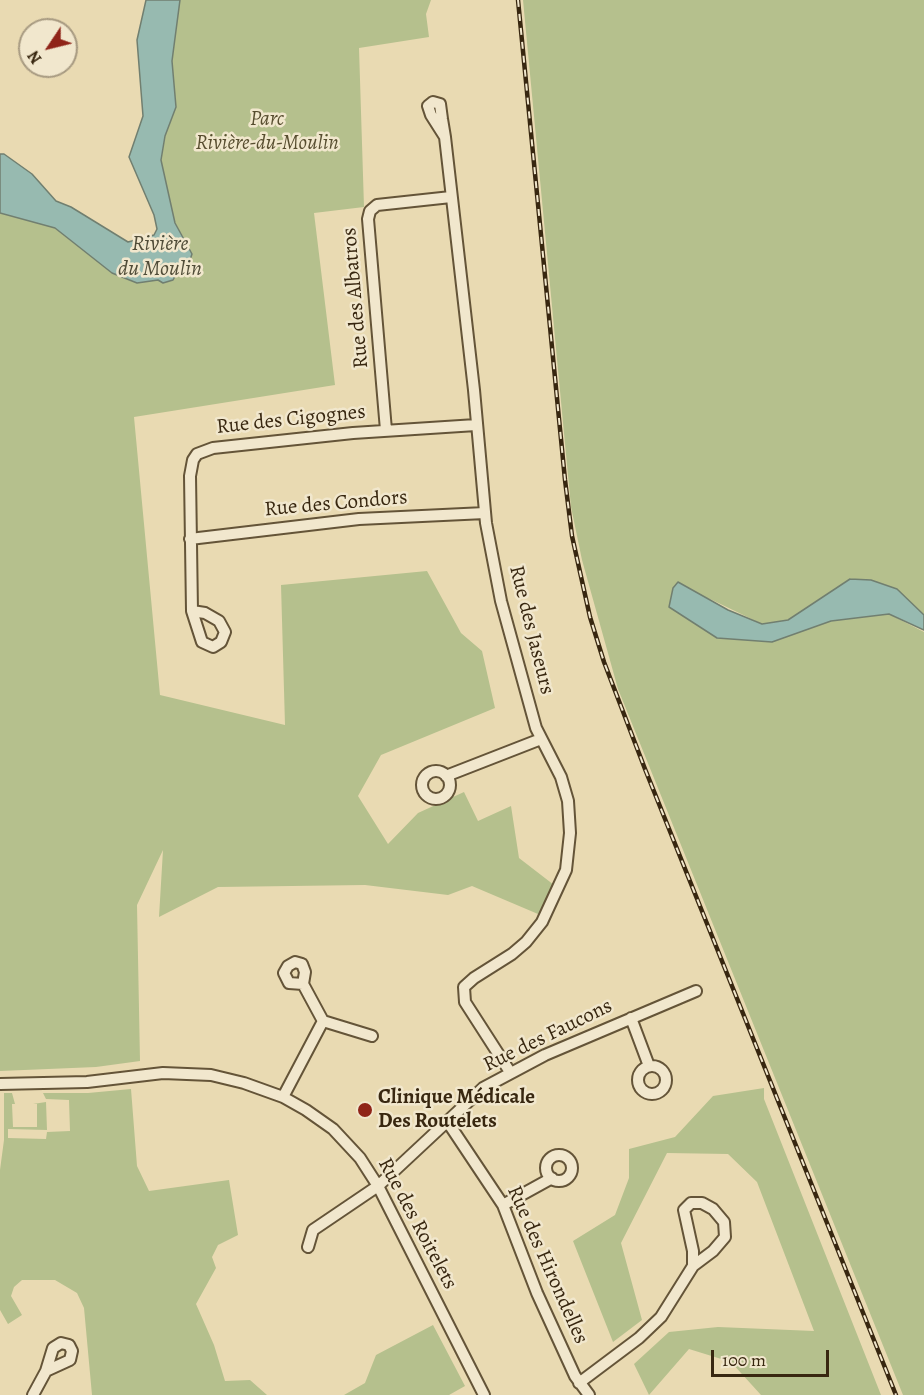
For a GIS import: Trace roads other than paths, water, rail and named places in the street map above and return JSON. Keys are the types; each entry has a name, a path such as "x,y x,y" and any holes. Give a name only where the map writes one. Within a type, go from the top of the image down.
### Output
{"street":[{"name":"Rue des Jaseurs","path":"445,137 485,513 501,601 541,739 555,762 568,801 570,833 566,870 542,922 526,942 464,987 465,1002 510,1072"},
{"name":"Rue des Albatros","path":"386,430 368,219 370,211 376,205 451,197"},
{"name":"Rue des Cigognes","path":"192,611 190,476 193,460 197,454 213,448 386,430 476,425"},
{"name":"Rue des Condors","path":"190,539 359,519 485,513"},
{"path":"446,776 541,739"},
{"path":"303,984 323,1020 372,1036"},
{"name":"Rue des Faucons","path":"308,1247 313,1230 378,1186 483,1088 510,1072 696,992"},
{"path":"631,1018 649,1066"},
{"path":"283,1097 323,1020"},
{"name":"Rue des Roitelets","path":"0,1084 87,1082 179,1073 211,1075 244,1083 283,1097 333,1129 360,1158 378,1186 484,1395"},
{"name":"Rue des Hirondelles","path":"447,1121 503,1205 537,1293 579,1383 589,1395"},
{"path":"503,1205 552,1178"},
{"path":"579,1383 639,1338 661,1317 693,1266 713,1251 725,1237 724,1222 713,1209 702,1203 691,1203 684,1210 693,1251 693,1266"},
{"path":"33,1395 46,1371"}],"water":[{"name":"Rivière du Moulin","path":"146,0 180,0 172,61 176,107 165,136 161,160 175,223 192,254 188,266 177,273 173,280 163,283 158,280 137,283 112,273 55,228 0,213 0,154 4,154 32,174 56,201 71,207 128,242 154,235 157,229 154,215 129,157 143,116 137,40"},
{"path":"850,579 871,580 897,589 924,615 924,630 889,614 831,621 772,642 717,638 669,607 673,588 678,582 728,610 762,624 788,620"}],"railway":[{"path":"518,0 565,480 572,536 590,617 604,662 645,769 896,1395"}],"place":[{"name":"Clinique Médicale Des Routelets","path":"365,1110"}],"park label":[{"name":"Parc Rivière-du-Moulin","path":"267,132"}]}
